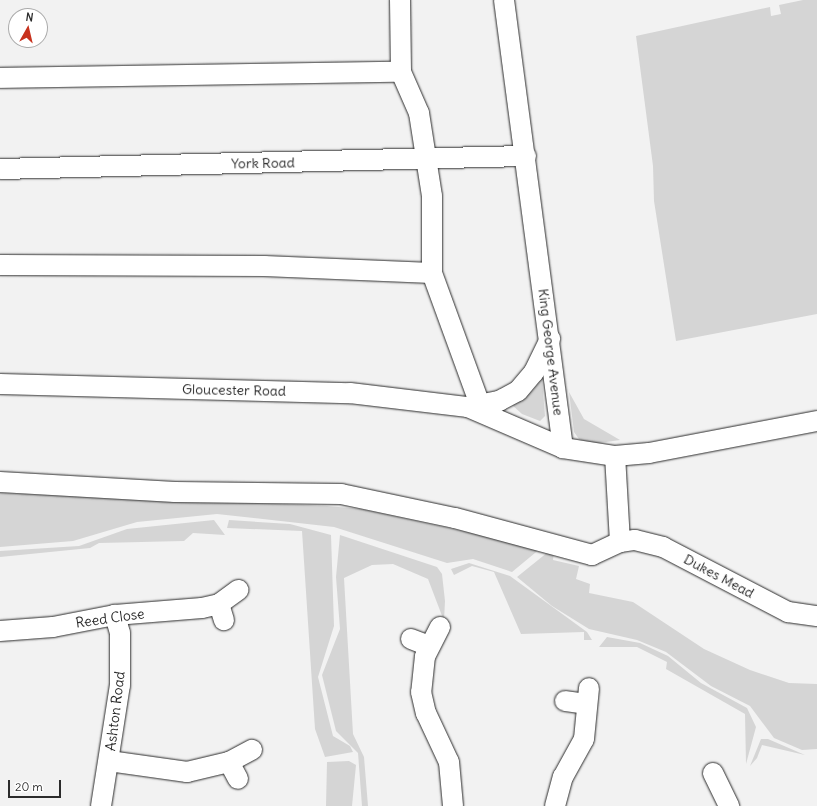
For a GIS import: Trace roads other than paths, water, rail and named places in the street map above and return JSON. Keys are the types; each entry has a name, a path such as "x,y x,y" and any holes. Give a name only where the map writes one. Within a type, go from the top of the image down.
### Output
{"street":[{"path":"400,0 400,72 419,113 434,226 432,273 474,406"},
{"name":"King George Avenue","path":"504,0 550,339 562,448"},
{"path":"0,78 400,72"},
{"name":"York Road","path":"0,169 426,160 526,156"},
{"path":"0,265 264,266 432,273"},
{"name":"Gloucester Road","path":"474,406 507,398 527,383 550,339"},
{"name":"Gloucester Road","path":"0,384 350,393 474,406 562,448"},
{"path":"562,448 615,456 649,453 817,421"},
{"path":"615,456 620,542"},
{"name":"Dukes Mead","path":"0,482 175,492 341,494 455,518 592,555 620,542 635,540 663,547 788,612 817,616"},
{"name":"Reed Close","path":"0,631 53,627 115,615 184,611 221,612 238,590"},
{"name":"Ashton Road","path":"101,806 120,685 120,633 115,615"},
{"path":"440,627 420,642 422,667 420,692 426,713 449,762 453,806"},
{"path":"556,806 563,777 584,739 588,696 565,701"},
{"path":"108,761 187,772 234,771 252,750"}]}
